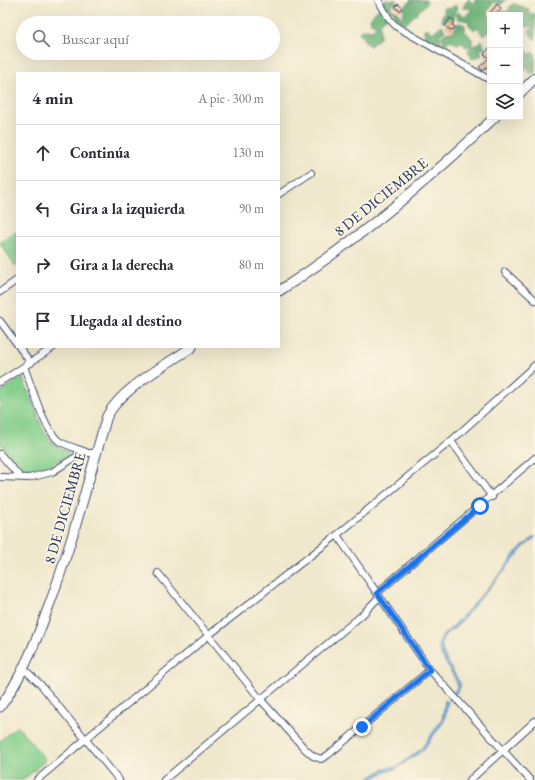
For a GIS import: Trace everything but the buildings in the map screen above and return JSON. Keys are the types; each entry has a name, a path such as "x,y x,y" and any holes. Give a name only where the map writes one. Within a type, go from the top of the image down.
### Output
{"street":[{"path":"378,0 390,20 397,27 487,78"},
{"path":"523,89 535,78"},
{"name":"8 DE DICIEMBRE","path":"280,290 319,264 382,216 460,150 491,120"},
{"path":"280,193 311,172"},
{"path":"505,272 535,300"},
{"path":"0,292 16,281"},
{"path":"0,321 16,343"},
{"path":"20,348 31,363"},
{"path":"0,382 53,348"},
{"name":"8 DE DICIEMBRE","path":"0,707 23,668 53,598 108,416 120,398 191,348"},
{"path":"37,780 209,635 337,535 451,441 535,365"},
{"path":"24,367 45,420 53,434 60,442 86,452 96,453"},
{"path":"451,441 492,497"},
{"path":"0,477 29,478 52,472 79,454 86,452"},
{"path":"0,454 20,477"},
{"path":"164,780 362,615 378,595 535,458"},
{"path":"337,535 430,670 502,751 530,780"},
{"path":"158,573 261,700 305,749 313,756 321,759 328,755 430,670"},
{"path":"23,668 41,685 119,780"},
{"path":"470,780 535,721"}],"green space":[{"path":"384,0 396,0 396,2 389,8 389,15 380,23 380,38 370,46 359,32 364,29 372,30 376,26 371,23 370,18 383,4"},
{"path":"411,0 426,0 427,3 407,23 404,24 400,21 397,22 394,17 396,16 390,8 397,11 397,14 400,14 401,18 403,16 404,7"},
{"path":"467,0 470,0 474,4 475,0 505,0 501,5 494,2 487,12 487,32 484,35 482,35 478,27 474,30 469,25 469,21 458,19 456,14 458,12 465,16 471,11 470,8 463,8"},
{"path":"514,4 529,9 526,14 535,14 535,40 529,32 533,26 523,27 523,12 508,12 510,6"},
{"path":"455,5 458,9 454,12 454,18 442,22 442,15 445,12 443,8 452,8"},
{"path":"498,10 508,12 497,12"},
{"path":"459,23 465,25 465,31 472,39 472,46 466,47 462,43 457,44 449,40 445,46 440,46 439,44 444,43 442,36 447,32 454,32 457,24"},
{"path":"442,25 445,31 439,35 441,39 438,44 428,42 424,35 424,29 429,29 431,34"},
{"path":"482,40 485,49 482,49 482,47 480,48 482,55 472,59 468,50"},
{"path":"523,51 528,52 530,58 531,53 535,53 535,73 529,73 527,63 523,72"},
{"path":"16,232 16,267 0,243"},
{"path":"22,377 44,432 53,444 71,453 51,465 24,472 16,465 0,442 0,392"},
{"path":"17,726 46,760 23,780 0,780 0,741"}],"water":[{"path":"535,536 535,538 524,547 455,628 448,632 442,640 443,652 460,683 460,688 454,695 453,693 458,687 455,678 439,648 440,641 444,634 453,627 501,573 515,553"},
{"path":"445,700 448,702 444,721 423,750 396,769 385,772 370,780 365,780 386,768 397,767 421,749 442,720"}],"route":[{"path":"362,727 430,670 377,593 480,506"}]}
